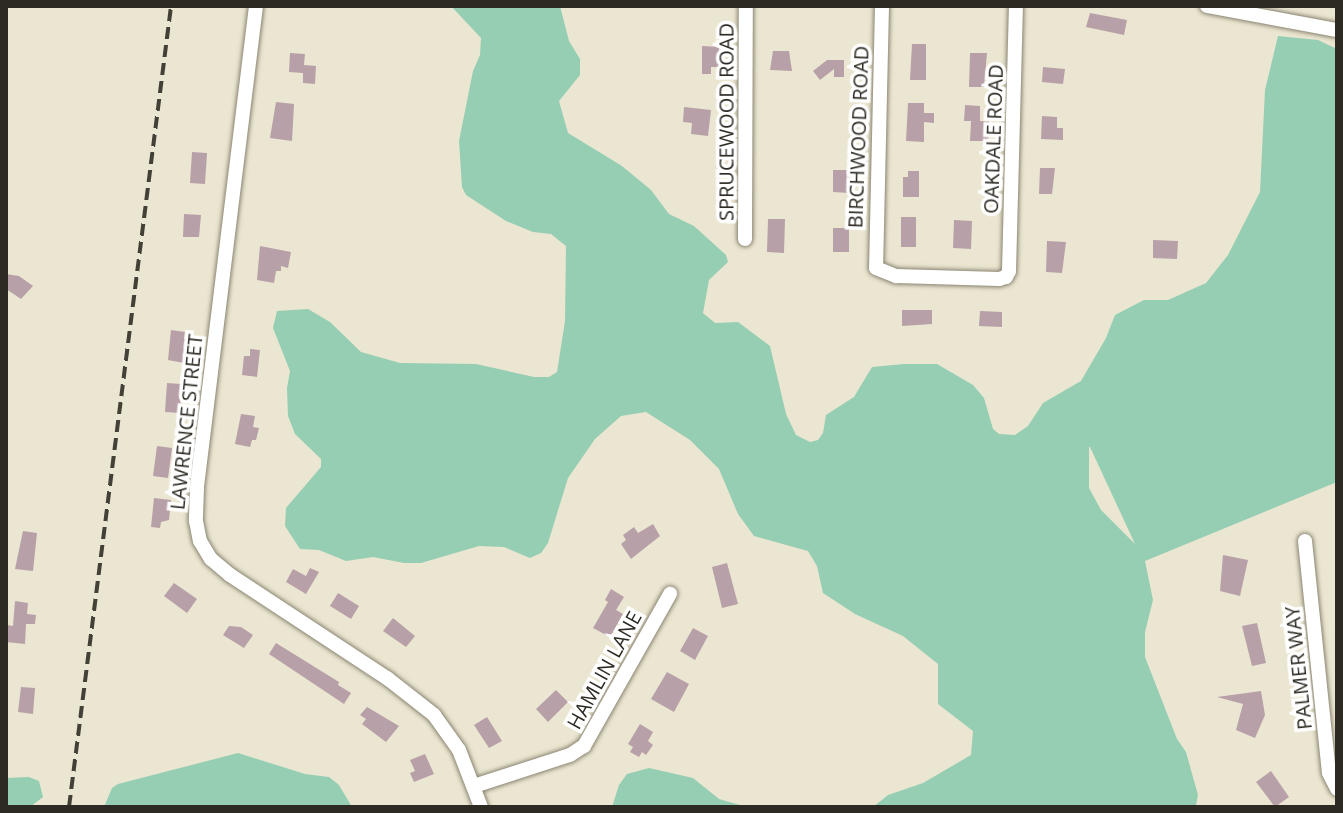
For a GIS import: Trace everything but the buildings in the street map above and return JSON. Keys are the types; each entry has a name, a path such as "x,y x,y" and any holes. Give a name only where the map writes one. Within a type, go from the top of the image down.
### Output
{"street":[{"name":"LAWRENCE STREET","path":"256,6 199,476 196,521 200,541 211,559 230,575 423,705 444,726 481,807"},
{"name":"SPRUCEWOOD ROAD","path":"745,239 746,6"},
{"name":"BIRCHWOOD ROAD","path":"882,6 876,268 896,276 999,279 1008,274"},
{"name":"OAKDALE ROAD","path":"1008,274 1016,6"},
{"path":"1207,6 1337,30"},
{"name":"PALMER WAY","path":"1305,541 1329,773 1337,789"},
{"name":"HAMLIN LANE","path":"474,786 570,755 584,746 670,594"}],"green space":[{"path":"451,6 560,6 569,41 580,59 580,75 559,101 568,133 622,166 651,190 669,214 694,226 726,255 728,262 709,280 703,313 715,323 738,322 770,346 786,414 796,435 810,442 818,440 823,433 826,415 854,397 872,367 904,364 937,364 973,385 984,398 993,429 999,434 1015,435 1028,426 1043,403 1081,381 1106,338 1115,315 1144,300 1168,300 1206,283 1228,255 1260,192 1265,90 1278,36 1318,40 1337,49 1337,482 1145,561 1153,600 1145,632 1145,657 1177,739 1186,752 1198,795 1196,805 873,807 888,795 923,783 971,755 973,731 938,704 938,664 903,636 855,614 823,593 817,566 808,551 754,536 738,514 719,469 690,440 646,412 621,416 595,439 568,478 548,543 541,553 530,558 504,547 479,546 421,563 373,557 346,561 319,550 300,549 285,526 286,508 321,467 321,459 295,434 288,416 290,371 273,328 277,311 308,309 330,322 361,352 400,363 476,364 534,377 549,377 557,372 565,321 566,246 551,234 533,232 506,221 466,195 462,187 459,141 473,71 480,55 481,38","holes":["1090,447 1135,544 1101,510 1089,488"]},
{"path":"238,753 305,774 329,777 339,785 352,807 104,807 112,788 118,784"},
{"path":"649,768 693,778 719,799 747,807 612,807 619,785 627,774"},
{"path":"29,777 39,781 43,797 30,807 6,807 6,778"}],"railway":[{"path":"69,807 171,6"}]}
